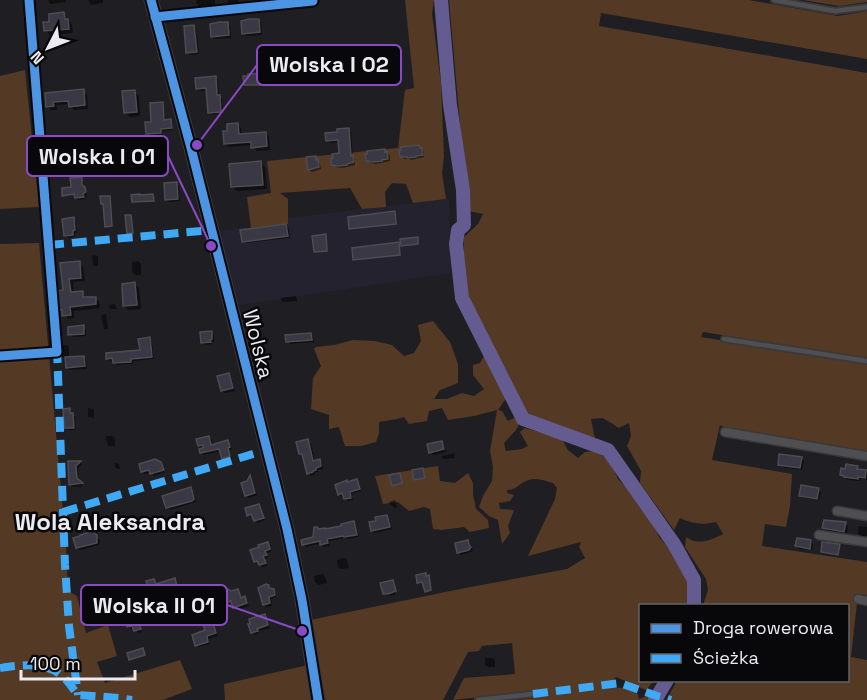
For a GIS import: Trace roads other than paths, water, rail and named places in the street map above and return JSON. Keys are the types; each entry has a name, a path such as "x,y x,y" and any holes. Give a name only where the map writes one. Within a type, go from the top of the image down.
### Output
{"street":[{"name":"Wolska","path":"151,0 191,148 287,529 302,600 318,700"},
{"path":"155,17 313,0"},
{"path":"725,432 867,456"},
{"path":"837,511 867,516"},
{"path":"819,534 867,542"}],"lane":[{"path":"774,0 835,11 867,7"},
{"path":"724,339 867,362"},
{"path":"478,700 533,694"}],"waterway":[{"path":"441,0 450,105 463,190 464,225 458,230 456,244 462,298 523,419 608,450 674,544 694,580 694,604"},
{"path":"655,700 666,682"}],"place":[{"name":"Wolska I 02","path":"197,145"},
{"name":"Wolska I 01","path":"211,246"},
{"name":"Wolska II 01","path":"302,631"}],"district":[{"name":"Wola Aleksandra","path":"110,522"}]}
